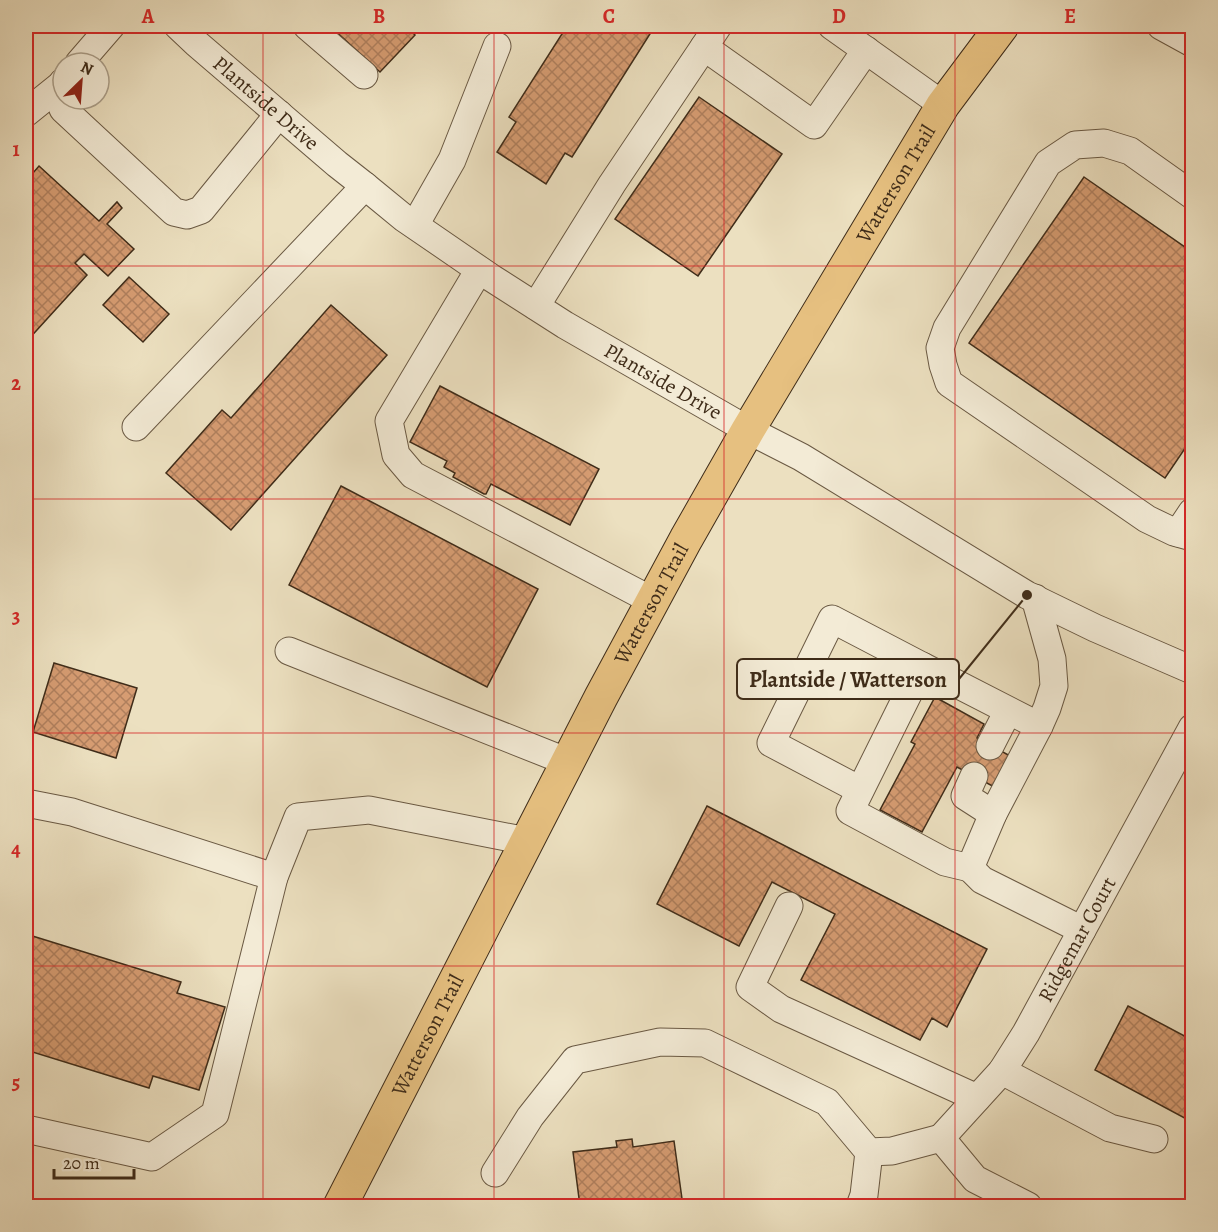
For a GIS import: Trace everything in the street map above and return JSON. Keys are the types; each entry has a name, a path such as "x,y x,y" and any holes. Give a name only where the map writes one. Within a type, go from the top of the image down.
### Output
{"main road":[{"name":"Watterson Trail","path":"340,1206 601,697 748,430 943,105 1002,26"}],"street":[{"path":"90,51 111,26"},
{"path":"308,26 364,75"},
{"path":"832,26 943,105"},
{"path":"1161,26 1192,43"},
{"name":"Plantside Drive","path":"186,28 279,114 364,186 478,270 748,430 801,457 1035,598 1095,628 1192,670"},
{"path":"536,306 612,184 711,36 814,125 866,50"},
{"path":"415,225 452,160 497,46"},
{"path":"26,113 51,92"},
{"path":"64,111 174,212 187,214 201,210 279,114"},
{"path":"1188,527 1147,519 950,383 940,348 947,328 1048,163 1075,145 1104,143 1130,151 1192,195"},
{"path":"136,427 364,186"},
{"path":"478,270 389,421 396,455 413,475 653,601"},
{"path":"970,868 993,814 1047,708 1054,686 1052,659 1035,598"},
{"path":"861,790 771,743 832,619 1038,726"},
{"path":"289,651 568,762"},
{"path":"922,666 850,811 945,861 970,868 982,880 1082,930"},
{"path":"990,746 1008,711"},
{"name":"Ridgemar Court","path":"941,1138 1002,1071 1026,1033 1192,728"},
{"path":"974,776 965,796 993,814"},
{"path":"26,802 72,812 274,877"},
{"path":"26,1129 152,1157 215,1114 274,877 298,817 369,810 528,841"},
{"path":"789,906 750,987 781,1009 977,1098"},
{"path":"495,1173 530,1117 575,1060 660,1041 705,1043 827,1102 869,1152 864,1195 860,1206"},
{"path":"1002,1071 1110,1128 1154,1139"},
{"path":"869,1152 892,1151 941,1138 975,1179 1028,1206"}],"building":[{"path":"330,26 415,26 411,31 415,35 380,72"},
{"path":"567,26 655,26 572,157 565,153 546,184 497,152 516,122 509,117"},
{"path":"699,97 782,154 698,276 615,219"},
{"path":"39,166 99,221 117,202 122,208 107,224 134,249 108,276 84,254 75,263 87,275 26,342 26,181"},
{"path":"1084,177 1192,252 1192,438 1165,478 969,343"},
{"path":"129,277 169,314 143,342 103,305"},
{"path":"331,305 387,355 231,530 166,473 222,410 231,418"},
{"path":"440,386 599,469 570,525 491,484 484,494 453,477 455,473 444,467 447,461 410,442"},
{"path":"341,486 538,589 487,687 289,585"},
{"path":"54,663 137,688 116,758 33,732"},
{"path":"935,697 984,724 977,738 1014,758 998,789 957,767 922,832 880,810 915,744 911,742"},
{"path":"707,806 987,949 947,1027 932,1018 920,1040 801,980 835,914 772,882 739,946 657,904"},
{"path":"26,934 181,982 177,993 225,1007 199,1090 153,1076 149,1088 26,1050"},
{"path":"1128,1006 1192,1040 1192,1122 1095,1070"},
{"path":"632,1139 633,1147 674,1141 683,1206 580,1206 573,1152 617,1147 616,1141"}],"place":[{"name":"Plantside / Watterson","path":"1027,595"}]}
